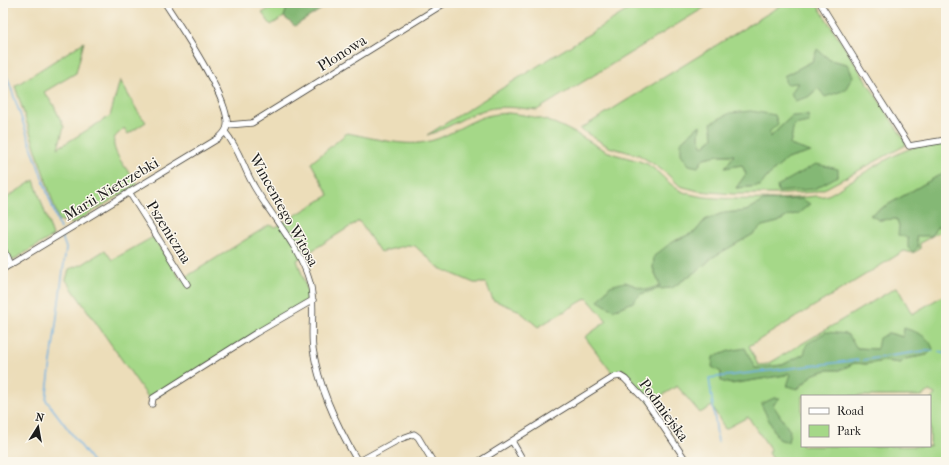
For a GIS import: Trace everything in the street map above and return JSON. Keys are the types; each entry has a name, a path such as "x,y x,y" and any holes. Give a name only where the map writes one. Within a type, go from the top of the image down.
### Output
{"street":[{"path":"165,3 206,69 222,100 228,125 226,132"},
{"name":"Plonowa","path":"228,125 252,123 445,3"},
{"path":"820,3 908,142 909,146 946,140"},
{"name":"Marii Nietrzebki","path":"3,269 226,132"},
{"name":"Wincentego Witosa","path":"226,132 232,140 255,187 300,258 310,282 313,300 313,349 319,372 337,425 358,462"},
{"name":"Pszeniczna","path":"129,192 187,284"},
{"path":"3,248 10,265"},
{"path":"152,404 153,398 256,333 313,300"},
{"name":"Podmiejska","path":"512,441 614,377 620,376 625,379 644,400 687,462"},
{"path":"358,462 400,439 416,435 433,462"},
{"path":"478,462 512,441 524,462"}],"green space":[{"path":"279,3 297,3 287,8 284,17 271,25 262,13"},
{"path":"297,3 331,3 295,26 284,17 287,8"},
{"path":"639,3 712,3 537,110 510,107 490,108 427,135"},
{"path":"785,3 816,3 905,141 906,145 826,188 814,192 786,194 733,194 699,191 680,186 666,173 639,155 609,147 580,129","holes":["817,50 830,60 847,64 808,97 791,93 799,83 784,76 813,61","792,116 794,124 790,145 810,152 787,159 768,176 760,186 736,188 746,174 742,165 725,167 735,155 719,155 704,158 681,142 700,125 699,137 702,147 713,138 769,132 770,137"]},
{"path":"84,42 76,73 44,92 53,104 64,127 58,148 110,116 120,80 138,112 146,122 128,134 124,128 115,137 114,142 117,155 121,162 138,184 72,224 66,221 59,221 15,86"},
{"path":"817,49 830,60 847,64 853,76 845,90 825,97 818,88 808,97 795,101 791,93 798,83 786,84 784,76 813,61"},
{"path":"751,111 775,115 778,124 769,132 770,137 792,116 808,115 809,122 794,125 790,145 811,152 787,159 768,176 760,186 736,188 746,174 742,165 725,168 734,155 719,155 704,158 698,167 689,165 681,154 681,142 700,125 699,137 703,147 713,138 711,123 730,113"},
{"path":"508,113 516,114 555,123 574,132 606,151 647,164 680,191 698,196 716,198 786,199 825,196 891,157 918,146 946,142 946,174 943,173 870,215 879,220 896,219 899,226 916,236 937,227 943,228 946,222 946,228 920,243 920,249 913,253 904,251 749,346 758,365 768,364 897,287 912,314 946,294 946,462 775,462 769,453 771,450 748,417 725,429 712,406 700,413 677,386 650,403 623,369 613,374 585,337 607,321 587,298 538,327 518,310 493,300 486,283 474,283 439,268 415,246 408,245 380,252 359,221 297,260 310,298 150,400 66,280 69,269 83,264 105,250 112,260 153,237 181,280 269,225 276,227 329,195 311,163 347,133 386,141 417,143 439,138 470,123 492,115","holes":["763,201 778,201 799,213 788,216 778,222 762,226 755,233 713,257 702,267 672,288 658,289 640,294 633,302 613,310 625,282 646,290 660,286 653,268 672,242 695,232 705,220 723,213 746,211","904,329 927,355 905,359 901,363 885,361 866,364 854,363 841,370 827,370 814,374 798,389 791,374 731,384 721,381 721,372 782,365 847,334 857,348 877,349 889,333 903,337"]},
{"path":"816,164 838,169 838,176 814,189 778,192 777,186"},
{"path":"943,173 946,174 946,222 943,228 937,227 931,236 916,236 918,247 913,252 908,248 908,238 898,235 899,226 896,219 879,220 870,215"},
{"path":"34,180 53,236 3,266 3,200"},
{"path":"802,199 810,204 799,213 788,216 778,222 762,226 755,233 713,257 702,267 672,288 658,289 641,294 633,302 613,310 598,301 610,286 625,282 646,290 660,286 653,268 654,256 672,242 695,232 705,220 723,213 746,211 763,201"},
{"path":"904,328 918,333 925,338 929,341 933,349 927,355 905,359 901,363 885,361 866,364 854,363 841,370 827,370 814,374 797,389 787,386 791,374 731,384 721,381 721,372 712,367 713,357 729,351 745,348 755,368 782,365 804,354 807,344 826,332 847,334 857,348 877,349 879,338 889,333 903,337"},
{"path":"774,398 780,398 773,405 790,431 788,442 778,439 761,404"}],"waterway":[{"path":"3,65 60,229"},
{"path":"62,237 66,248 46,400 93,462"},
{"path":"863,360 933,351"},
{"path":"939,352 946,354"},
{"path":"718,442 709,378 858,360"}]}
